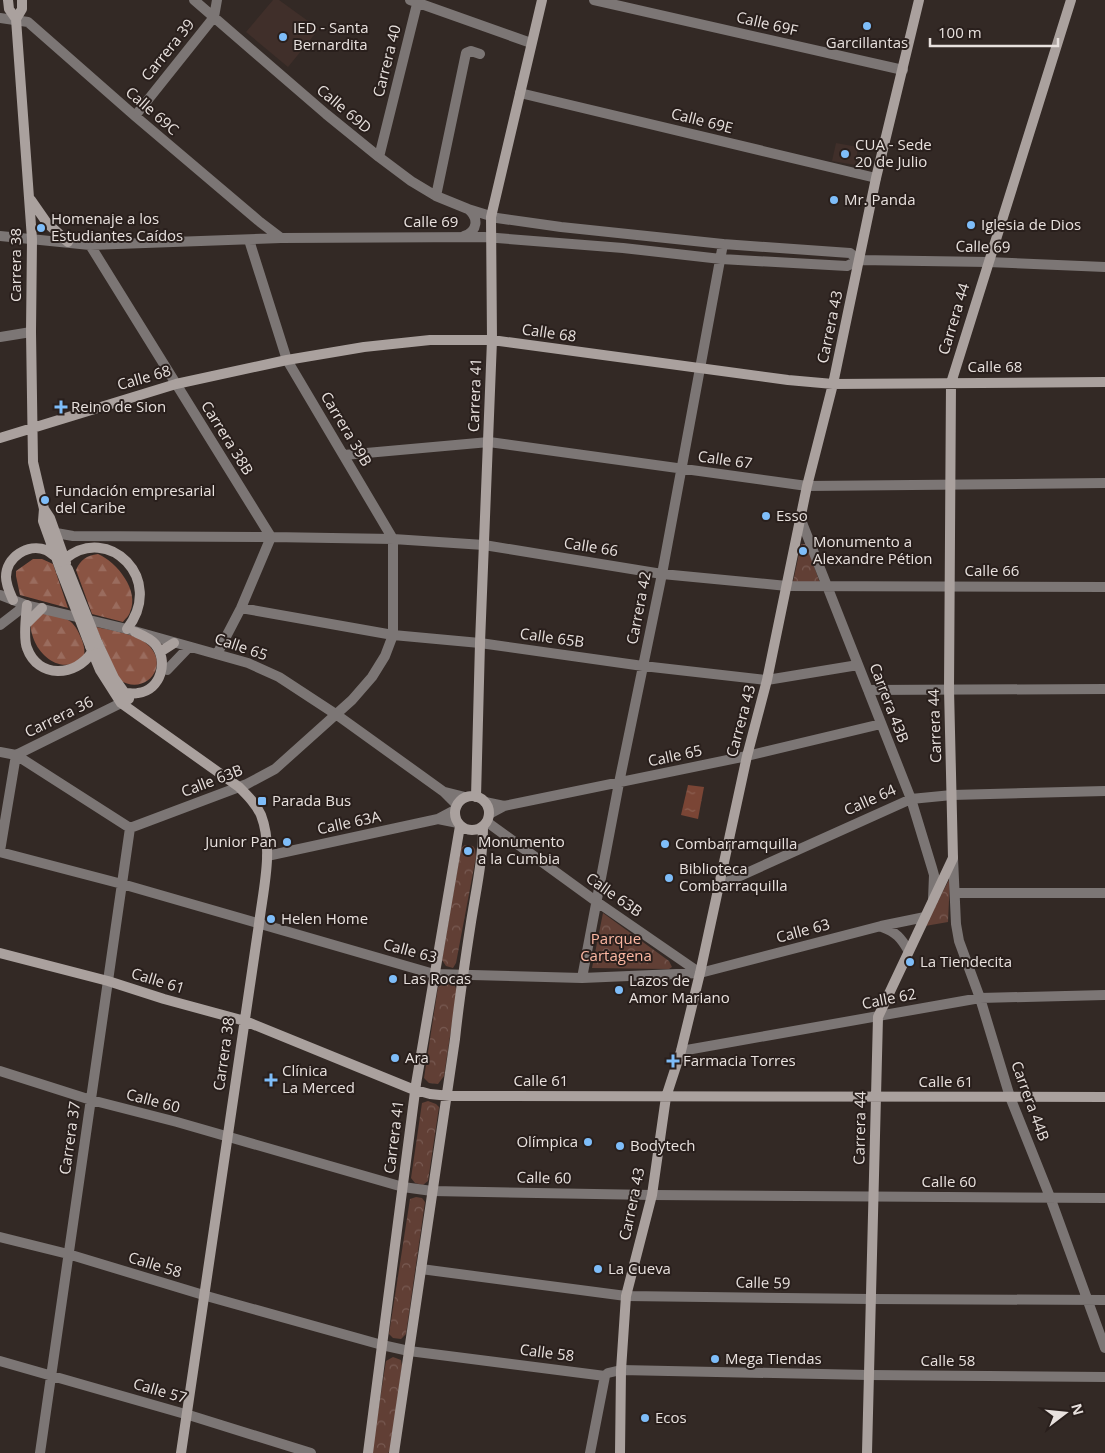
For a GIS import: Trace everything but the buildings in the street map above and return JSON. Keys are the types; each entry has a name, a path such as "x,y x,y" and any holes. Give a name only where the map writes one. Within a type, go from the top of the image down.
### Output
{"street":[{"name":"Carrera 38","path":"8,0 8,9 16,19"},
{"name":"Carrera 38","path":"22,0 22,9 16,19 16,46 32,239 33,462 44,509 44,521 63,564 93,647 114,678 124,698 140,716 239,787 253,801 266,832 267,856 259,924 181,1453"},
{"name":"Calle 69D","path":"194,0 379,158 436,196 491,217"},
{"name":"Carrera 39","path":"134,116 214,18 217,0"},
{"name":"Carrera 41","path":"481,799 480,643 492,340 491,217 542,0"},
{"name":"Calle 69F","path":"594,0 903,70"},
{"name":"Carrera 43","path":"620,1453 621,1370 626,1296 652,1195 666,1097 681,1051 700,973 747,756 767,680 807,486 833,384 876,178 919,0"},
{"name":"Carrera 44","path":"867,1453 878,1017 953,858 949,689 950,382 1071,0"},
{"path":"415,1 531,43"},
{"name":"Carrera 40","path":"379,158 415,1"},
{"name":"Calle 69C","path":"0,18 28,22 134,116 281,238"},
{"path":"436,196 466,53 471,51 480,54"},
{"name":"Calle 69E","path":"520,93 876,178"},
{"path":"30,199 47,222 68,242"},
{"path":"463,236 470,234 476,224 475,217 468,209"},
{"name":"Calle 69","path":"491,217 561,227 723,244 850,253 859,260"},
{"path":"252,240 260,232 260,222"},
{"path":"623,248 624,233"},
{"name":"Calle 69","path":"0,236 90,245 281,238 463,236 623,248 721,259 847,266 859,260 988,262 1105,267"},
{"name":"Carrera 39B","path":"252,240 287,360 393,539"},
{"name":"Carrera 42","path":"582,978 662,574 723,244"},
{"name":"Carrera 38B","path":"90,245 271,537"},
{"path":"0,337 32,332"},
{"name":"Calle 68","path":"0,438 176,384 287,360 364,347 430,340 492,340 833,384 1105,382"},
{"name":"Calle 67","path":"344,455 489,442 807,486 1105,483"},
{"name":"Carrera 38","path":"44,509 50,518 57,538 63,564"},
{"name":"Carrera 43B","path":"801,520 910,799 932,868 933,901"},
{"name":"Calle 66","path":"57,538 73,536 393,539 484,545 662,574 787,586 1105,587"},
{"path":"217,654 241,608 271,537"},
{"path":"393,539 393,636"},
{"path":"13,600 8,589 6,576 8,566 15,556 25,550 36,548 47,551 63,564 72,554 93,548 115,553 124,559 132,567 139,582 141,599 131,630 154,643 160,652 162,667 157,681 145,691 124,698"},
{"name":"Calle 65","path":"0,596 26,605 131,630 248,663 278,678 337,715 444,792 456,808"},
{"path":"26,605 27,623 25,632 27,649 38,663 47,668 64,671 73,669 81,665 93,647"},
{"path":"0,625 26,605"},
{"path":"27,623 42,608"},
{"name":"Calle 65B","path":"241,608 393,636 480,643 643,666 767,680 858,665"},
{"name":"Calle 63B","path":"130,828 239,787 275,769 337,715 372,677 386,656 393,636"},
{"path":"160,652 174,643"},
{"path":"167,670 189,646"},
{"path":"868,690 1105,689"},
{"name":"Carrera 36","path":"0,852 16,755 124,698"},
{"name":"Calle 65","path":"481,799 504,806 619,784 881,724"},
{"path":"0,752 16,755 130,828"},
{"name":"Calle 64","path":"720,885 910,799 952,795 1105,791"},
{"name":"Calle 65","path":"444,792 465,797"},
{"path":"394,1453 462,976 482,853 486,821 487,805 481,799 465,797 456,808 459,825 464,829 474,831 486,821"},
{"name":"Calle 65","path":"486,821 504,806"},
{"name":"Calle 63A","path":"267,856 438,819 456,808"},
{"name":"Calle 63A","path":"438,819 459,825"},
{"name":"Calle 63B","path":"486,821 597,902 700,973"},
{"name":"Carrera 41","path":"368,1453 416,1091 459,825"},
{"name":"Carrera 37","path":"40,1453 130,828"},
{"name":"Calle 63","path":"0,852 122,884 434,974 462,976 582,978 700,973 882,926 926,917"},
{"name":"Carrera 44B","path":"953,858 956,924 959,941 980,998 1010,1097 1050,1197 1105,1348"},
{"path":"955,893 1105,893"},
{"path":"882,926 894,931 908,950"},
{"name":"Calle 61","path":"0,953 108,981 164,999 245,1021 416,1091 446,1096 1105,1097"},
{"name":"Calle 62","path":"681,1051 980,998 1105,995"},
{"name":"Calle 60","path":"0,1071 91,1100 177,1122 403,1188 432,1191 652,1195 1105,1198"},
{"name":"Calle 58","path":"0,1237 68,1254 204,1295 382,1345 409,1351 605,1376 608,1373 621,1370 1105,1377"},
{"name":"Calle 59","path":"421,1269 626,1296 1105,1300"},
{"name":"Calle 57","path":"0,1361 186,1414 299,1452 311,1453"},
{"path":"590,1453 605,1376"}],"shaded area":[{"name":"IED - Santa Bernardita","path":"273,0 279,0 319,29 288,67 246,32"},
{"name":"CUA - Sede 20 de Julio","path":"836,143 858,147 855,165 832,161"}],"green space":[{"path":"801,544 806,544 820,583 793,582"},
{"path":"98,554 119,570 125,578 132,595 129,613 123,622 92,614 76,570 84,559"},
{"path":"33,559 42,559 53,564 68,608 20,595 16,571"},
{"path":"46,613 65,618 76,627 82,640 84,656 68,665 55,663 40,651 34,640 31,626 35,618"},
{"path":"96,627 130,635 147,644 154,652 157,660 156,669 152,676 139,684 129,684 119,680"},
{"path":"465,845 473,846 476,857 456,963 453,968 446,966 442,960 461,848"},
{"path":"950,878 948,922 925,926"},
{"name":"Parque Cartagena","path":"603,913 669,961 672,967 669,969 592,968"},
{"path":"445,982 454,984 457,990 444,1076 438,1084 429,1083 424,1078 438,987"},
{"path":"428,1101 439,1107 428,1181 423,1185 415,1183 411,1178 422,1103"},
{"path":"422,1198 425,1202 406,1334 401,1339 393,1338 389,1334 410,1199"},
{"path":"393,1357 401,1360 402,1366 390,1451 388,1453 373,1453 386,1361"}],"water":[{"path":"688,785 704,787 698,819 681,815"}],"place":[{"name":"Garcillantas","path":"867,26"},
{"name":"IED - Santa Bernardita","path":"283,37"},
{"name":"CUA - Sede 20 de Julio","path":"845,154"},
{"name":"Mr. Panda","path":"834,200"},
{"name":"Iglesia de Dios","path":"971,225"},
{"name":"Homenaje a los Estudiantes Caídos","path":"41,228"},
{"name":"Reino de Sion","path":"61,407"},
{"name":"Fundación empresarial del Caribe","path":"45,500"},
{"name":"Esso","path":"766,516"},
{"name":"Monumento a Alexandre Pétion","path":"803,551"},
{"name":"Parada Bus","path":"262,801"},
{"name":"Junior Pan","path":"287,842"},
{"name":"Combarramquilla","path":"665,844"},
{"name":"Monumento a la Cumbia","path":"468,851"},
{"name":"Biblioteca Combarraquilla","path":"669,878"},
{"name":"Helen Home","path":"271,919"},
{"name":"La Tiendecita","path":"910,962"},
{"name":"Las Rocas","path":"393,979"},
{"name":"Lazos de Amor Mariano","path":"619,990"},
{"name":"Ara","path":"395,1058"},
{"name":"Farmacia Torres","path":"673,1061"},
{"name":"Clínica La Merced","path":"271,1080"},
{"name":"Olímpica","path":"588,1142"},
{"name":"Bodytech","path":"620,1146"},
{"name":"La Cueva","path":"598,1269"},
{"name":"Mega Tiendas","path":"715,1359"},
{"name":"Ecos","path":"645,1418"}]}
